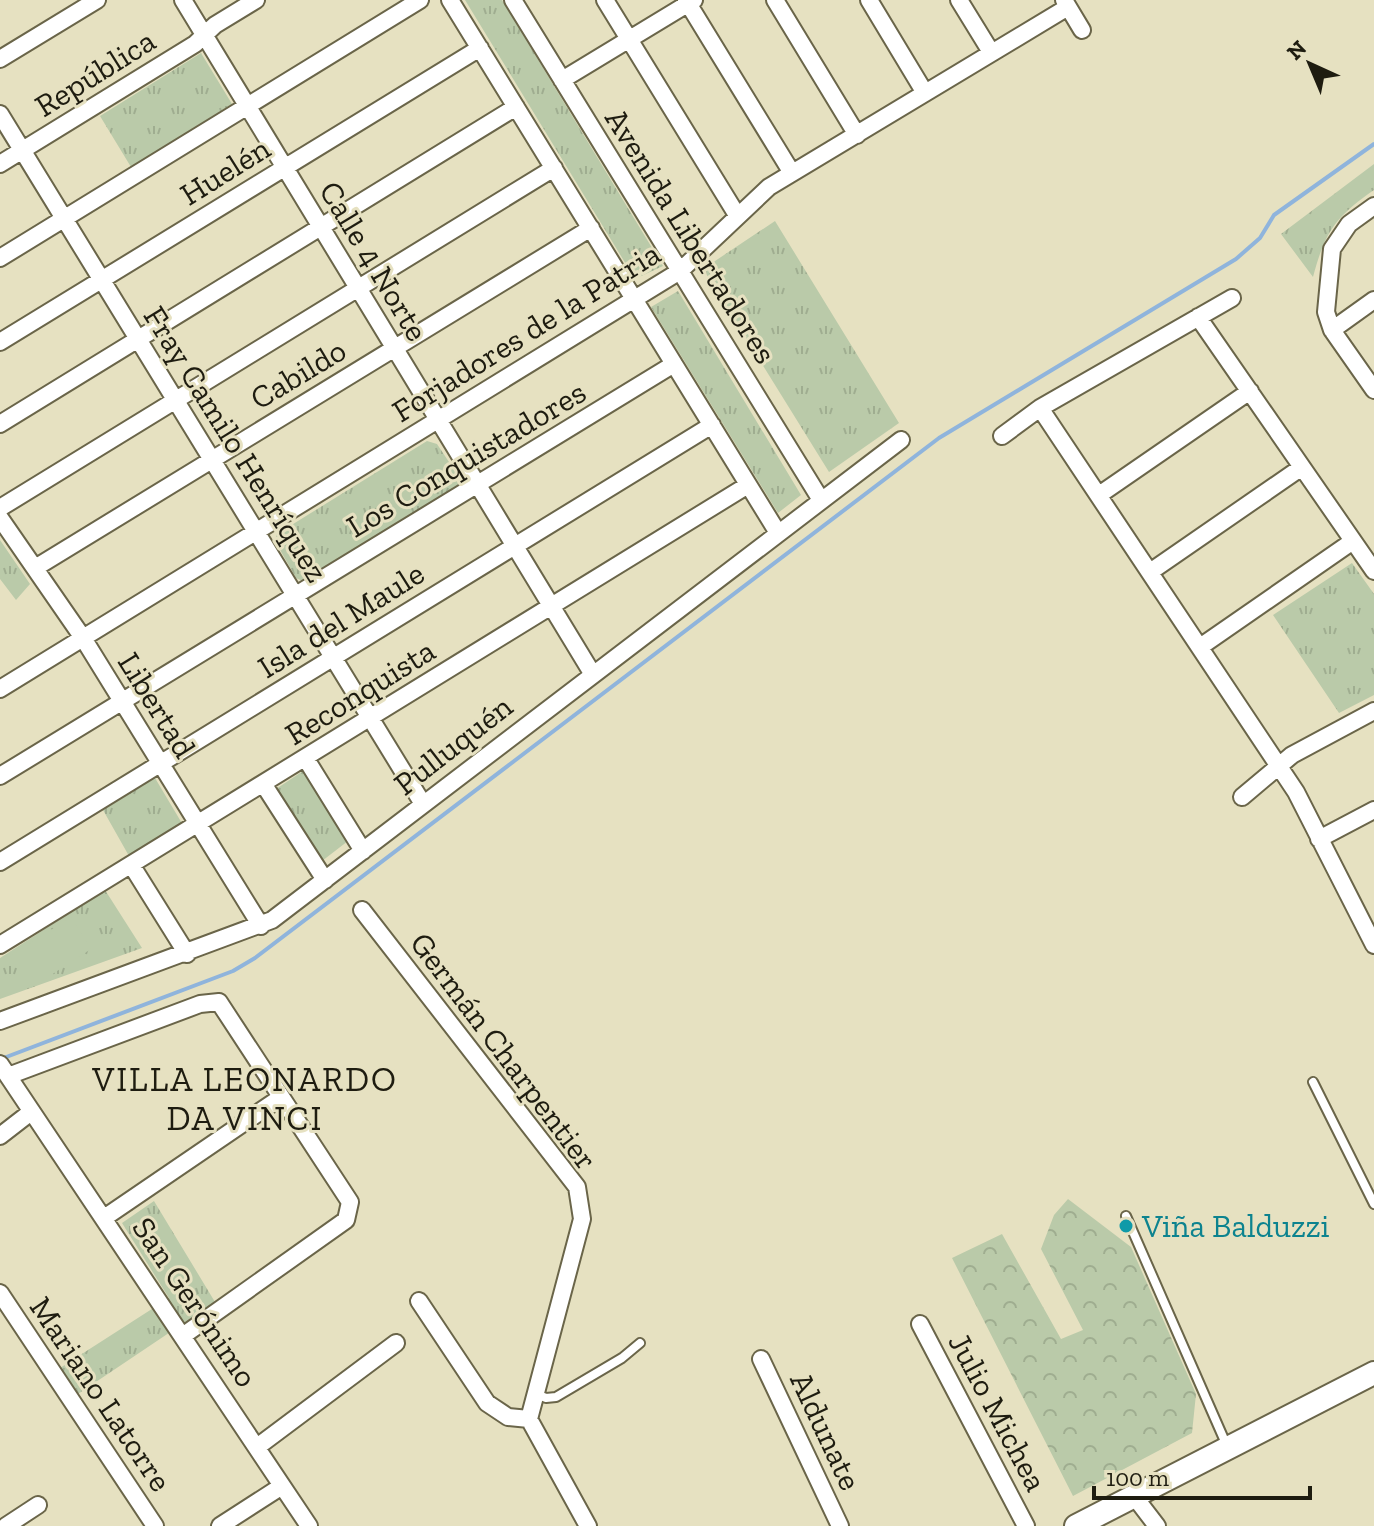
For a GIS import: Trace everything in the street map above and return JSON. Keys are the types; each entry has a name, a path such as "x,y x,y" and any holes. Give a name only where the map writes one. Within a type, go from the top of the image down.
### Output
{"main road":[{"path":"1076,1526 1374,1373"}],"street":[{"path":"0,59 97,0"},
{"name":"Calle 4 Norte","path":"183,0 592,673"},
{"name":"República","path":"0,164 256,0"},
{"path":"0,258 420,0"},
{"path":"450,0 778,533"},
{"name":"Avenida Libertadores","path":"513,0 821,500"},
{"path":"605,0 737,215"},
{"path":"775,0 857,135"},
{"path":"869,0 925,93"},
{"path":"959,0 991,52"},
{"path":"562,80 689,1 792,173"},
{"path":"1066,3 1082,30"},
{"name":"Forjadores de la Patria","path":"0,689 680,271 759,194 1066,3"},
{"name":"Huelén","path":"0,342 480,48"},
{"path":"0,424 516,107"},
{"name":"Fray Camilo Henríquez","path":"0,114 423,804"},
{"path":"0,508 554,168"},
{"path":"1373,387 1332,330 1326,312 1332,249 1349,224 1374,206"},
{"name":"Cabildo","path":"35,568 591,228"},
{"path":"1002,436 1040,408 1232,298"},
{"path":"1332,330 1374,300"},
{"path":"1198,317 1374,571"},
{"name":"Los Conquistadores","path":"0,776 674,364"},
{"path":"1099,495 1250,391"},
{"path":"1040,408 1278,765 1319,839 1368,917 1374,945"},
{"name":"Isla del Maule","path":"0,862 712,425"},
{"name":"Pulluquén","path":"0,1021 261,926 901,440"},
{"path":"1150,572 1302,467"},
{"name":"Reconquista","path":"0,945 199,826 748,485"},
{"name":"Libertad","path":"0,518 83,638 261,926"},
{"path":"1200,647 1353,541"},
{"path":"1242,797 1278,765 1374,711"},
{"path":"306,759 363,851"},
{"path":"264,785 325,880"},
{"path":"1319,839 1374,810"},
{"path":"132,866 187,954"},
{"name":"Germán Charpentier","path":"362,910 577,1187 582,1219 529,1419"},
{"path":"4,1070 214,1001 219,1002 350,1202 346,1220 184,1335"},
{"name":"San Gerónimo","path":"4,1070 309,1526"},
{"path":"104,1218 280,1098"},
{"path":"0,1136 31,1112"},
{"name":"Mariano Latorre","path":"0,1293 155,1526"},
{"path":"419,1301 487,1403 508,1417 529,1419 588,1526"},
{"name":"Julio Michea","path":"920,1324 1026,1526"},
{"path":"257,1447 396,1343"},
{"name":"Aldunate","path":"761,1359 840,1526"},
{"path":"220,1526 282,1486"},
{"path":"1134,1496 1157,1526"},
{"path":"6,1526 38,1505"}],"lane":[{"path":"1313,1082 1374,1204"},
{"path":"1126,1216 1228,1449"},
{"path":"536,1394 546,1398 556,1397 622,1358 640,1343"}],"green space":[{"path":"465,0 502,0 663,266 635,279"},
{"path":"201,53 232,104 131,167 100,116"},
{"path":"1374,164 1374,190 1333,227 1322,248 1313,277 1281,234"},
{"path":"775,221 899,423 829,472 703,269"},
{"path":"678,291 801,495 778,513 651,307"},
{"path":"427,441 437,444 461,480 457,489 309,584 296,578 275,541 277,534"},
{"path":"0,540 30,584 16,600 0,579"},
{"path":"1352,563 1374,594 1374,695 1339,713 1273,615"},
{"path":"303,771 348,841 322,861 276,789"},
{"path":"155,778 183,825 129,856 103,810"},
{"path":"105,890 142,948 0,999 0,958"},
{"path":"71,917 91,949 31,988 10,956"},
{"path":"1068,1199 1131,1247 1196,1394 1192,1433 1073,1496 952,1258 1002,1234 1061,1339 1083,1330 1041,1249 1054,1215"},
{"path":"154,1201 215,1302 78,1394 60,1368 169,1298 122,1223"}],"waterway":[{"path":"1,1059 233,971 255,958 939,438 1236,259 1260,238 1274,215 1374,144"}],"place":[{"name":"Viña Balduzzi","path":"1126,1226"}],"district":[{"name":"VILLA LEONARDO DA VINCI","path":"245,1098"}]}
